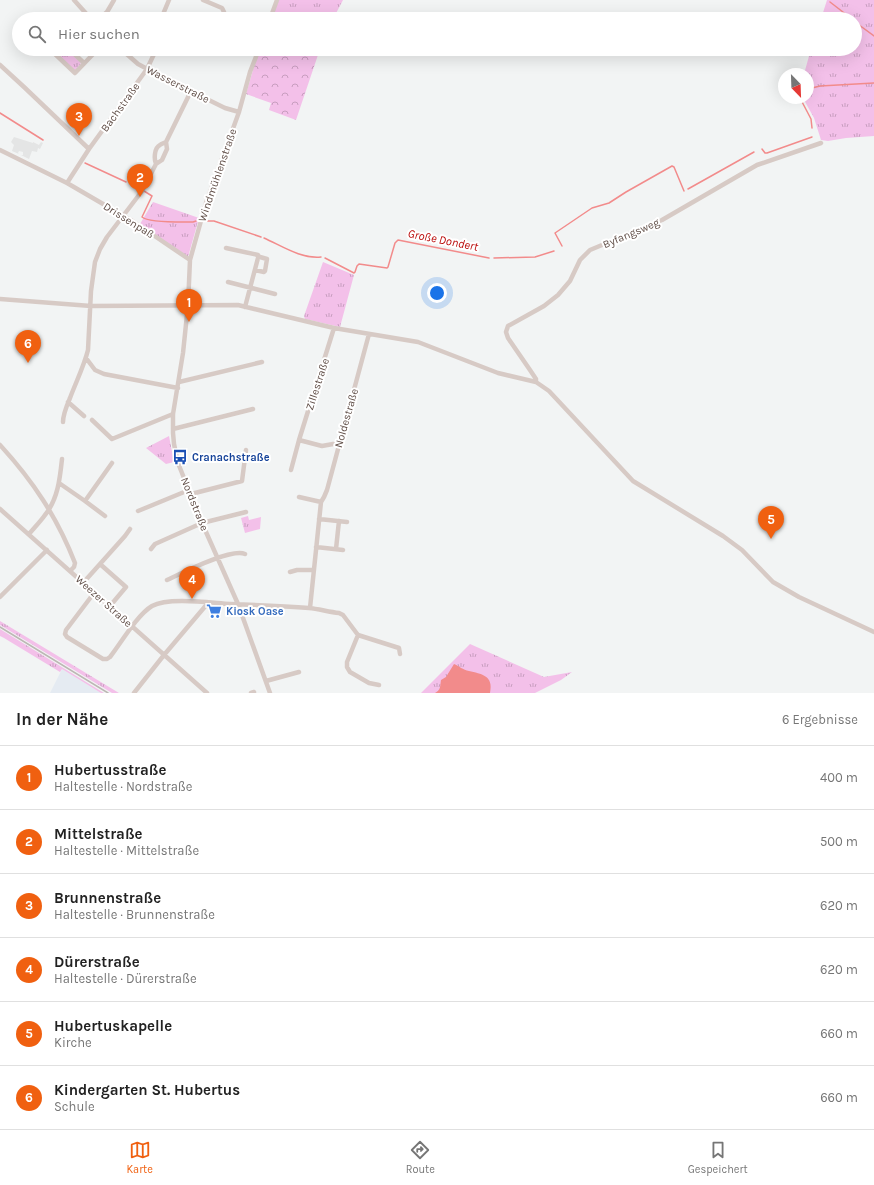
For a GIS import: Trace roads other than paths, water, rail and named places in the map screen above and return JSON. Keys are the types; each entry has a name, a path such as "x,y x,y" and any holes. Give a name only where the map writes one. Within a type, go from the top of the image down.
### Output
{"street":[{"path":"74,0 85,12"},
{"path":"108,12 114,0"},
{"path":"164,12 169,0"},
{"path":"203,0 222,8 224,12"},
{"path":"272,12 276,0"},
{"path":"57,56 75,73 91,56"},
{"path":"76,56 84,64"},
{"name":"Wasserstraße","path":"129,56 147,69 225,108 239,112"},
{"name":"Bachstraße","path":"67,183 89,149 147,69 153,56"},
{"name":"Windmühlenstraße","path":"188,305 190,260 206,203 239,112 250,72 256,56"},
{"path":"0,65 89,149"},
{"path":"63,422 68,402 88,350 91,291 95,262 100,249 104,241 142,191 156,164 162,160 167,149 166,142 191,91"},
{"path":"156,164 154,158 157,147 166,142"},
{"name":"Byfangsweg","path":"536,382 536,379 520,354 509,341 506,329 508,326 544,306 558,295 570,281 580,260 587,253 594,248 662,220 757,165 821,143"},
{"name":"Drissenpaß","path":"0,150 67,183 134,222 190,260"},
{"path":"226,248 258,255 259,257 268,260 264,272 255,270"},
{"path":"245,307 259,257"},
{"path":"228,282 275,294"},
{"path":"0,299 91,306 238,305 334,328 418,342 498,373 536,382 549,391 633,480 723,536 742,550 773,582 799,597 874,632"},
{"name":"Nordstraße","path":"188,305 183,353 173,414 174,444 177,458 202,524 238,604 270,693"},
{"name":"Zillestraße","path":"291,470 334,328"},
{"name":"Noldestraße","path":"310,608 320,502 324,497 370,334"},
{"path":"86,358 95,370 104,374 178,388"},
{"path":"179,382 262,362"},
{"path":"526,379 530,370"},
{"path":"68,402 84,416"},
{"path":"173,429 253,408"},
{"path":"92,420 112,439 173,414"},
{"path":"299,440 322,446 332,444 338,445"},
{"path":"0,445 33,485 54,516 75,563 74,567 70,571"},
{"path":"138,511 190,492 242,481 246,450"},
{"path":"29,534 46,514 54,499 59,483 62,459"},
{"path":"84,501 112,463"},
{"path":"59,483 105,516"},
{"path":"299,497 320,502"},
{"name":"Weezer Straße","path":"0,509 207,693"},
{"path":"151,549 155,544 202,524 246,512"},
{"path":"319,519 347,522"},
{"path":"336,549 339,521"},
{"path":"83,583 130,529"},
{"path":"316,547 343,550"},
{"path":"0,597 47,550"},
{"path":"167,580 217,558 241,552 245,554"},
{"path":"100,564 126,587 110,606"},
{"path":"290,572 297,570 314,570"},
{"path":"94,593 66,630 65,634 67,637 103,659 110,657 132,626 145,611 155,605 168,602 310,608 339,613 343,615 358,635 399,648 400,654"},
{"path":"134,693 164,654 208,603"},
{"path":"358,635 347,662 347,667 350,672 369,683 379,685"},
{"path":"266,681 299,672"}],"waterway":[{"path":"830,2 843,12"},
{"path":"862,27 874,36"},
{"name":"Große Dondert","path":"814,88 874,83"},
{"name":"Große Dondert","path":"803,104 811,119 812,128"},
{"path":"0,113 43,140"},
{"name":"Große Dondert","path":"762,149 765,153 767,153 812,137"},
{"name":"Große Dondert","path":"688,189 754,152"},
{"path":"85,163 126,182"},
{"name":"Große Dondert","path":"562,246 555,233 592,208 609,203 672,166 674,167 684,191"},
{"path":"144,191 152,196 142,217 158,221 196,221"},
{"path":"203,221 214,221 261,237"},
{"path":"264,238 299,254 321,257"},
{"name":"Große Dondert","path":"325,258 354,273 359,264 387,268 395,243 398,240 489,258"},
{"name":"Große Dondert","path":"494,258 535,257 554,251"}],"railway":[{"path":"0,627 108,693"}],"place":[{"name":"Brunnenstraße","path":"79,136"},
{"name":"Mittelstraße","path":"140,197"},
{"name":"Hubertusstraße","path":"189,322"},
{"name":"Kindergarten St. Hubertus","path":"28,363"},
{"name":"Cranachstraße","path":"180,457"},
{"name":"Hubertuskapelle","path":"771,539"},
{"name":"Dürerstraße","path":"192,599"},
{"name":"Kiosk Oase","path":"214,611"}]}
